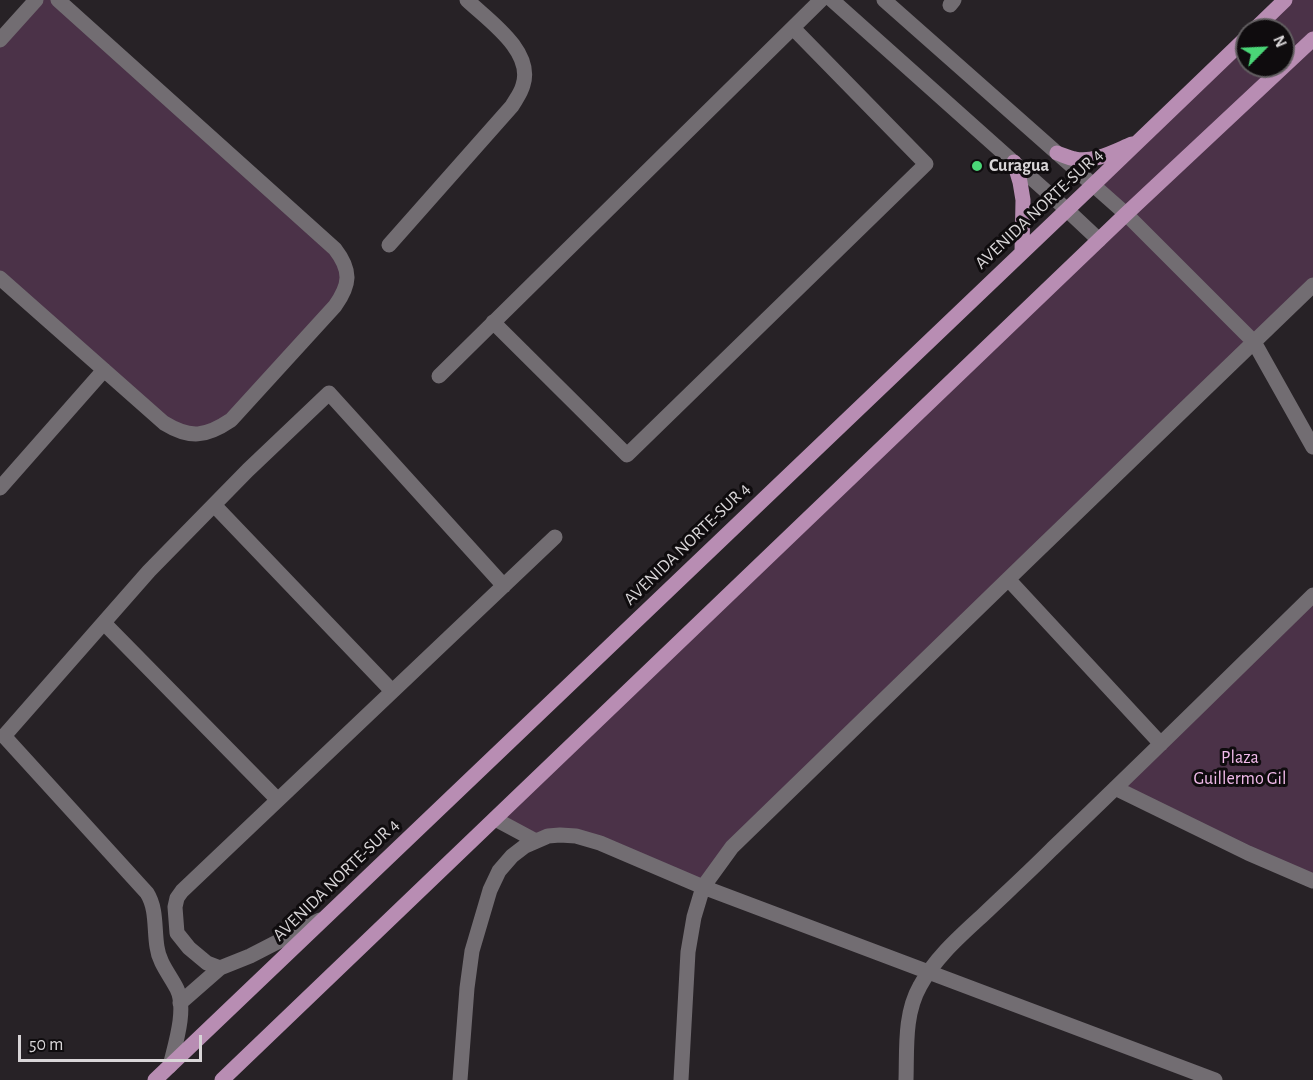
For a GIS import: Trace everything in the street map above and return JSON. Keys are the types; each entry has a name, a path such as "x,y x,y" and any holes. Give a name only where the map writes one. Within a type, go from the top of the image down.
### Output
{"main road":[{"path":"1266,18 1285,0"},
{"path":"222,1080 1126,214 1313,39"},
{"name":"AVENIDA NORTE-SUR 4","path":"155,1080 1235,48"},
{"path":"1057,153 1076,159 1090,159 1137,142"},
{"path":"1014,162 1023,200 1022,252"}],"street":[{"path":"0,40 36,0"},
{"path":"0,278 164,423 174,430 193,435 213,431 231,420 335,306 347,284 348,275 335,249 58,0"},
{"path":"389,245 512,106 524,85 525,67 516,48 466,0"},
{"path":"439,376 821,0"},
{"path":"832,0 1099,240"},
{"path":"884,0 1126,214 1254,342 1313,447"},
{"path":"493,322 627,455 917,173 926,164 793,28"},
{"path":"681,1080 688,952 694,917 703,887 732,847 1313,285"},
{"path":"0,488 104,370"},
{"path":"170,1066 179,1031 180,1003 178,991 162,963 157,948 151,899 4,736 149,572 329,393 504,586"},
{"path":"214,506 392,692"},
{"path":"220,968 207,963 189,948 177,933 175,907 182,891 555,537"},
{"path":"1008,579 1161,744"},
{"path":"906,1080 908,1024 918,989 928,972 957,939 1052,850 1313,595"},
{"path":"104,623 278,800"},
{"path":"1115,788 1248,853 1313,880"},
{"path":"495,819 536,841"},
{"path":"460,1080 466,988 471,951 490,890 499,871 512,856 536,841 548,836 560,835 592,840 703,887 1215,1080"},
{"path":"180,1003 220,968 250,956 326,916"},
{"path":"157,948 177,933"}],"green space":[{"path":"36,0 58,0 335,249 347,284 231,420 185,434 0,278 0,40"},
{"path":"1285,0 1313,0 1313,285 732,847 703,887 600,843 536,841 495,819 1126,215 1093,185 1235,49 1235,78 1295,78 1295,18 1266,18"},
{"name":"Plaza Guillermo Gil","path":"1313,595 1313,881 1115,788"}],"place":[{"name":"Curagua","path":"977,166"}]}
